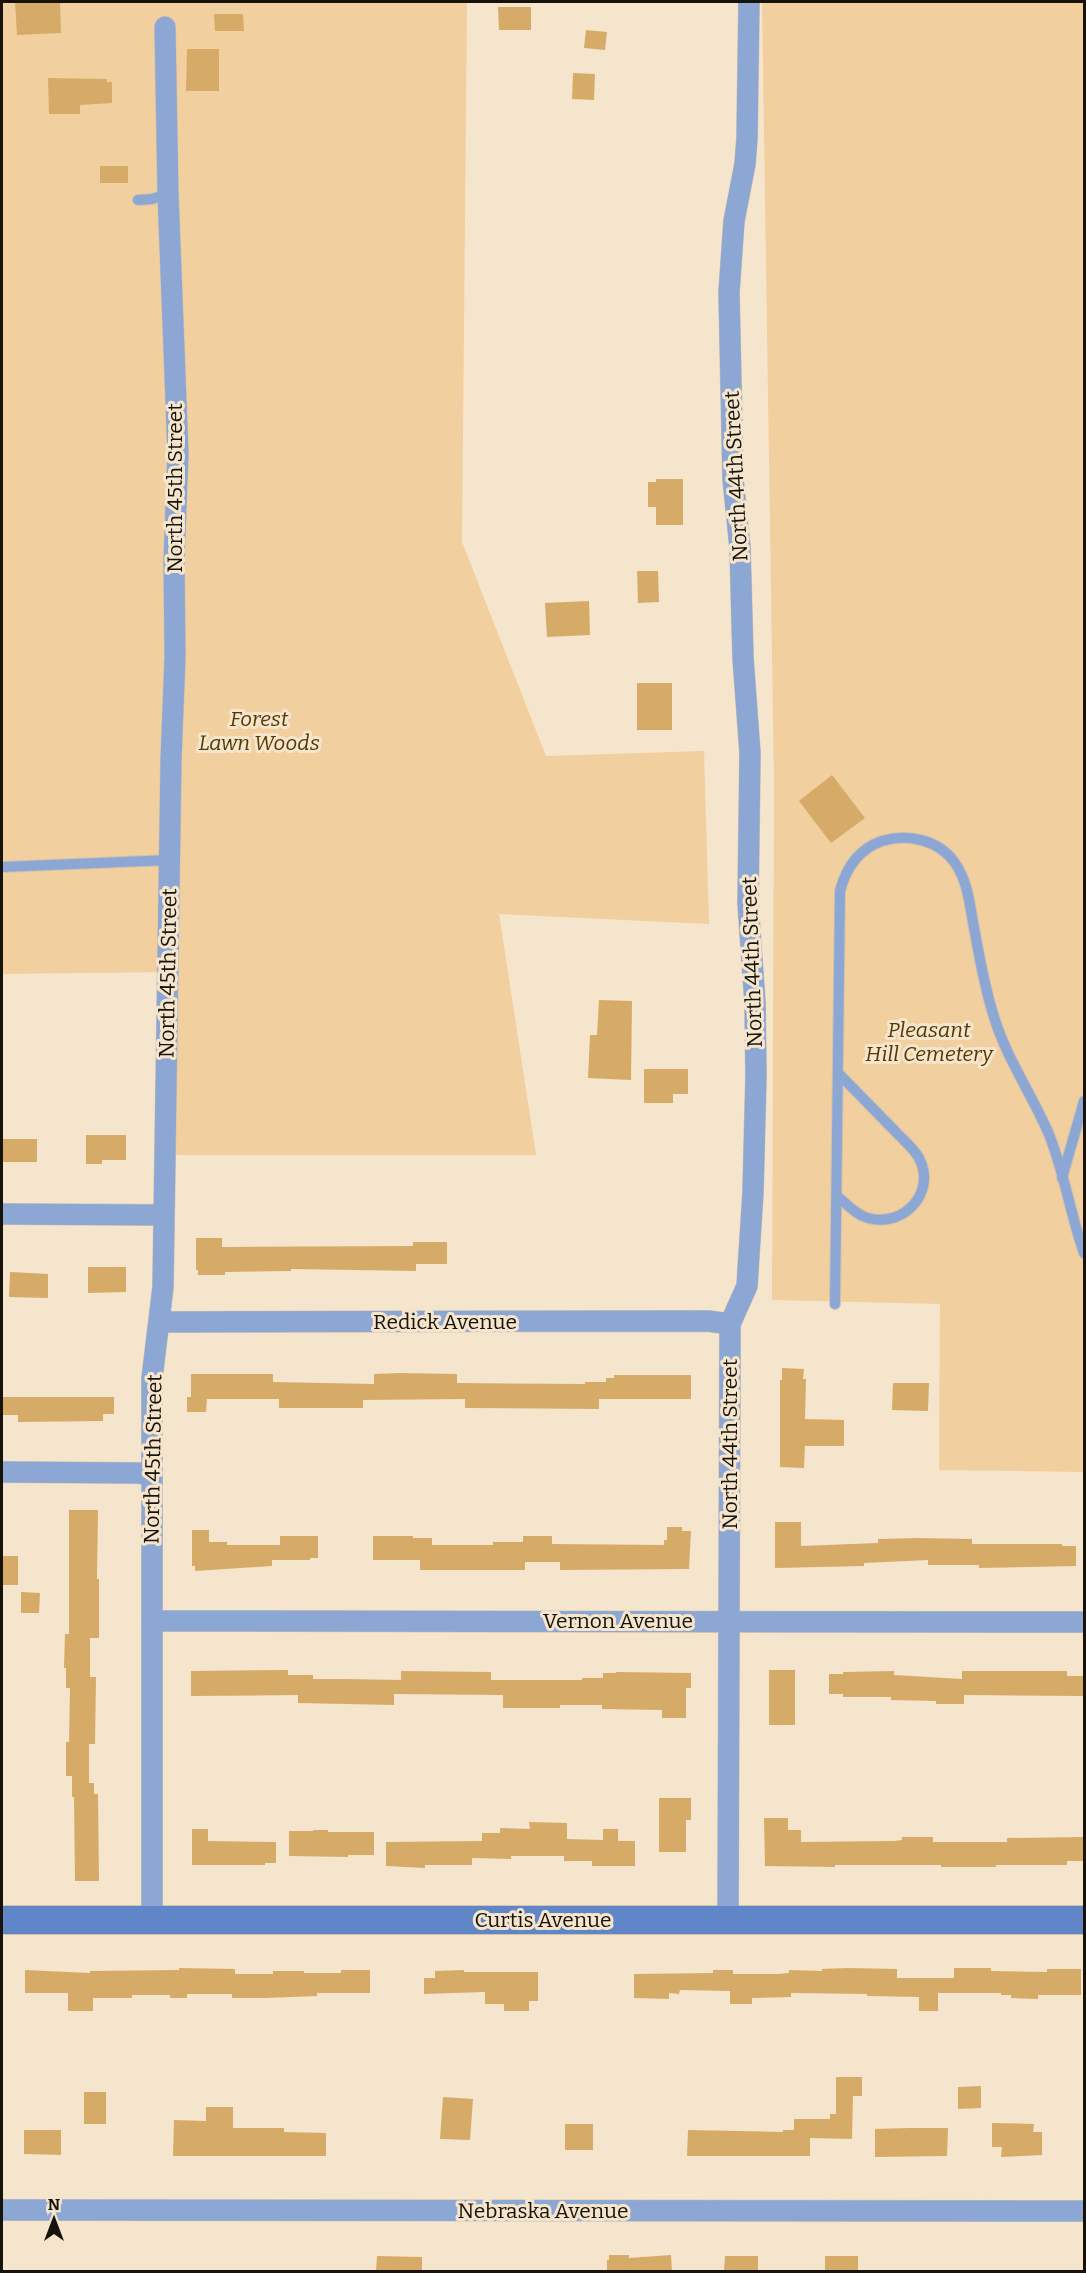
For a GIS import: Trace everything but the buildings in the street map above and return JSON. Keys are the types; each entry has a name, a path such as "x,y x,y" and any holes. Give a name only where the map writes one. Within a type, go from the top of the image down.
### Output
{"street":[{"name":"North 44th Street","path":"729,1920 730,1324 747,1286 753,1192 756,1076 755,1003 748,903 750,753 743,658 740,548 733,478 729,292 734,221 745,164 747,138 749,2"},
{"name":"North 45th Street","path":"152,1920 152,1378 163,1287 171,760 175,657 174,560 178,453 168,194 165,27"},
{"path":"2,1214 163,1215"},
{"name":"Redick Avenue","path":"160,1322 708,1322 730,1324"},
{"path":"2,1472 152,1475"},
{"name":"Vernon Avenue","path":"152,1621 1084,1622"},
{"name":"Curtis Avenue","path":"2,1920 1084,1920"},
{"name":"Nebraska Avenue","path":"2,2210 1084,2211"}],"lane":[{"path":"138,200 168,194"},
{"path":"835,1304 840,891 850,866 859,855 876,843 902,838 928,842 943,851 955,863 966,883 982,976 994,1018 1048,1134 1084,1253"},
{"path":"2,867 170,860"},
{"path":"838,1197 861,1215 876,1219 893,1219 906,1212 915,1203 923,1183 923,1170 913,1150 839,1074"},
{"path":"1062,1178 1084,1101"}],"green space":[{"name":"Forest Lawn Woods","path":"2,2 467,2 462,542 546,756 704,751 709,924 499,914 536,1155 165,1155 168,972 2,974"},
{"name":"Pleasant Hill Cemetery","path":"762,2 1084,2 1084,1472 939,1470 940,1304 772,1300 774,784"}]}
